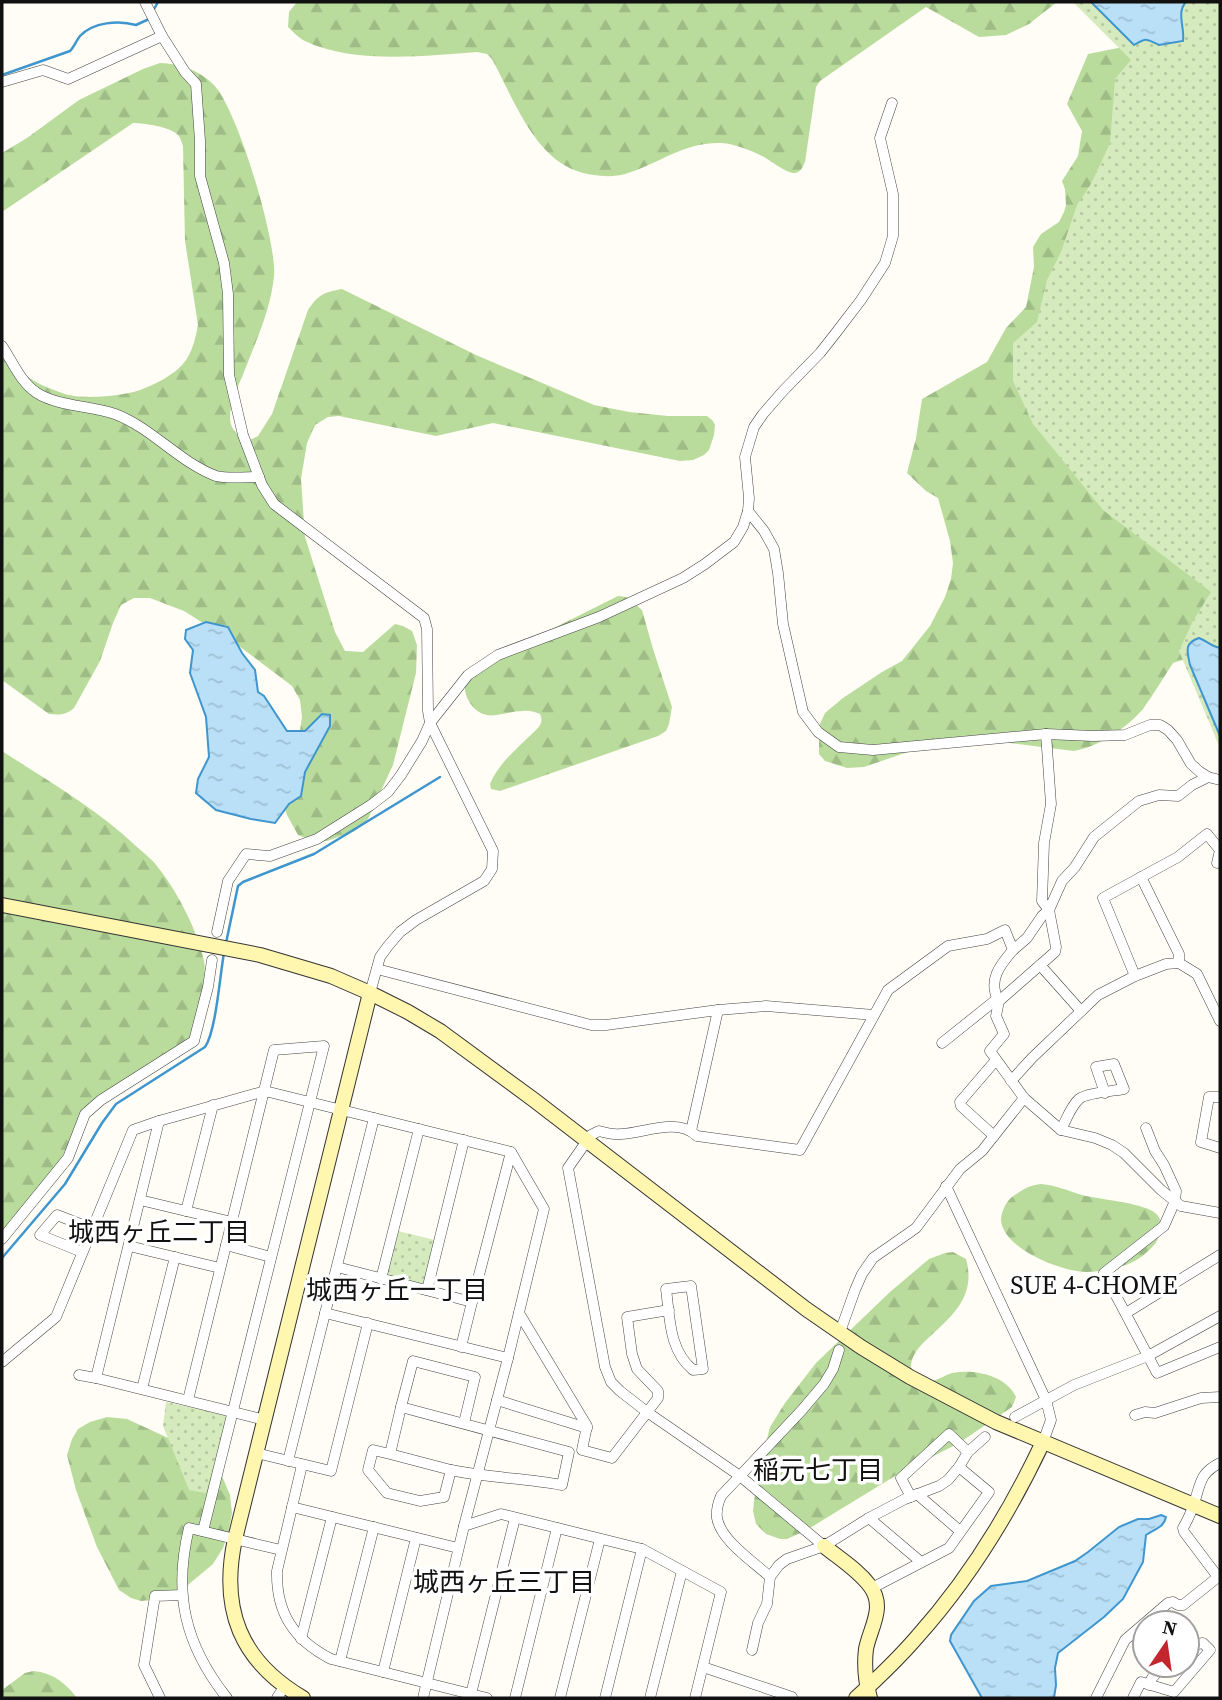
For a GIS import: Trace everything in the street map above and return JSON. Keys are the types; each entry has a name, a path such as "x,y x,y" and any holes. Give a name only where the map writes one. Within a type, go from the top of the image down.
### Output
{"street":[{"path":"145,2 162,36 196,84 200,176 224,263 228,294 229,374 243,435 262,485 274,504 424,618 427,629 430,723 493,851 492,869 484,881 416,920 400,932 380,957 235,1539 229,1587 235,1619 255,1657 281,1693 303,1698"},
{"path":"2,82 43,70 68,79 162,36"},
{"path":"217,932 228,881 246,854 270,856 317,839 388,792 422,741 430,723 468,675 498,655 599,617 682,578 734,541 743,527 748,511 745,457 754,427 783,391 820,353 861,300 885,263 893,236 894,194 880,138 892,103"},
{"path":"2,346 27,385 37,394 115,414 218,477 259,477"},
{"path":"748,511 774,549 783,624 803,712 811,724 839,747 873,750 1045,734 1125,735 1160,725 1177,740 1191,764 1208,778 1220,780"},
{"path":"942,1043 1055,952 1049,910 1042,901 1044,843 1051,804 1045,734"},
{"path":"1208,778 1178,796 1159,795 1139,801 1094,837 1076,867 1062,881 1049,910 997,971 993,989 998,1000 996,1016 1004,1034 990,1051 1024,1098 1061,1130 1112,1145 1181,1206 1220,1211"},
{"path":"1135,976 1103,898 1178,857 1206,834 1220,850 1217,863"},
{"path":"1141,877 1179,954 1179,963"},
{"path":"2,905 260,955 331,976 408,1012 440,1031 806,1309 910,1377 996,1422 1220,1516"},
{"path":"869,1693 866,1651 877,1614 872,1588 740,1476 647,1412 611,1382 605,1367 568,1168 586,1140 599,1131 623,1134 675,1127 691,1131 697,1136 800,1150 888,990 948,946 987,939 1005,930 1013,950"},
{"path":"2,1239 68,1158 81,1121 90,1109 194,1041 212,960"},
{"path":"1011,1081 1098,995 1166,964 1179,963 1197,974 1220,1021"},
{"path":"1040,965 1081,1011"},
{"path":"377,969 591,1025 766,1006 874,1014"},
{"path":"691,1131 718,1010"},
{"path":"188,1400 274,1050 324,1045 203,1531"},
{"path":"994,1136 961,1106 960,1102 996,1060"},
{"path":"2,1362 56,1317 133,1130 265,1091 510,1153 544,1209 423,1698"},
{"path":"1061,1130 1081,1097 1105,1093"},
{"path":"1220,1097 1209,1097 1201,1142 1220,1148"},
{"path":"840,1332 862,1274 873,1258 916,1228 960,1169 982,1151 1024,1098"},
{"path":"186,1211 213,1105"},
{"path":"288,1461 374,1118"},
{"path":"96,1378 159,1121"},
{"path":"1146,1128 1176,1191 1175,1201 1164,1226 1104,1273 1157,1373 1220,1347"},
{"path":"381,1279 419,1129"},
{"path":"427,1290 464,1140"},
{"path":"461,1346 510,1153"},
{"path":"856,1698 869,1693 960,1585 1009,1509 1043,1442 1051,1420 1045,1400 946,1186"},
{"path":"140,1200 232,1222"},
{"path":"82,1252 40,1235 57,1215 93,1229"},
{"path":"129,1245 220,1268"},
{"path":"226,1245 271,1257"},
{"path":"1126,1313 1220,1255"},
{"path":"142,1389 175,1257"},
{"path":"337,1267 472,1302"},
{"path":"691,1286 703,1369 693,1370 677,1351 669,1310 666,1289 691,1286"},
{"path":"519,1313 587,1426 582,1450 612,1458 657,1398 658,1391 638,1369 632,1354 626,1317 669,1310"},
{"path":"325,1313 508,1358"},
{"path":"1015,1417 1074,1385 1148,1356 1220,1316"},
{"path":"256,1453 331,1471 368,1323"},
{"path":"770,1577 722,1532 717,1519 717,1507 721,1496 824,1384 833,1369 839,1350"},
{"path":"390,1454 413,1361 475,1377 464,1423"},
{"path":"79,1375 265,1420"},
{"path":"1135,1415 1155,1413 1201,1398 1220,1397"},
{"path":"497,1400 587,1428"},
{"path":"401,1407 569,1452 562,1485 538,1480 477,1476 373,1450 368,1470 387,1493 420,1501 444,1497 451,1470"},
{"path":"960,1531 914,1496 901,1478 949,1434 968,1452"},
{"path":"752,1650 758,1623 768,1604 770,1577 779,1564 824,1546 869,1518 939,1486 959,1467 968,1452 985,1437"},
{"path":"1096,1698 1125,1640 1168,1603 1183,1605 1218,1577 1183,1528 1203,1476 1220,1463"},
{"path":"302,1465 276,1571 281,1607 293,1629 319,1653 340,1661 487,1698"},
{"path":"872,1588 948,1548 989,1492 959,1467"},
{"path":"292,1507 458,1548"},
{"path":"464,1526 501,1514 642,1549 721,1592 695,1698"},
{"path":"301,1639 332,1517"},
{"path":"471,1694 515,1518"},
{"path":"869,1518 921,1562"},
{"path":"340,1661 374,1527"},
{"path":"227,1698 198,1655 188,1629 181,1573 189,1528 281,1550"},
{"path":"515,1698 557,1528"},
{"path":"383,1672 416,1538"},
{"path":"560,1698 600,1539"},
{"path":"605,1698 642,1549"},
{"path":"650,1698 682,1571"},
{"path":"160,1698 144,1665 155,1596 182,1595"},
{"path":"1201,1643 1210,1650 1201,1660"},
{"path":"703,1667 791,1698"},
{"path":"1149,1685 1152,1679"},
{"path":"1133,1698 1141,1682 1174,1692 1185,1679"}],"green space":[{"path":"297,2 1057,2 1029,24 1006,35 979,37 926,7 820,81 816,87 805,162 797,172 792,173 747,150 721,143 695,146 637,170 608,176 577,171 548,153 526,124 487,54 477,52 389,57 344,53 324,48 302,40 288,27 289,12"},
{"path":"1073,2 1220,2 1220,748 1179,651 1211,592 1103,510 1033,424 1013,381 1013,343 1037,322 1047,280 1061,252 1077,205 1091,184 1110,143 1115,79 1131,60"},
{"path":"1220,2 1220,662 1182,660 1173,663 1136,716 1111,736 1083,749 1074,751 1003,742 940,741 864,767 847,768 825,761 819,754 819,726 825,713 843,698 902,661 930,626 945,597 953,563 938,498 907,473 922,399 987,362 1006,328 1026,307 1034,267 1033,247 1041,234 1059,222 1066,205 1062,181 1078,156 1082,131 1067,104 1088,54 1133,45"},
{"path":"160,63 194,71 213,84 223,97 244,146 269,234 274,276 270,301 230,412 233,429 239,435 250,440 258,436 272,414 308,310 322,295 342,289 476,355 594,405 668,416 707,416 715,425 709,450 693,460 680,461 493,423 436,436 339,416 328,417 315,425 307,443 301,479 305,537 335,632 345,651 363,652 395,624 412,631 417,645 416,673 393,765 367,821 355,831 327,841 315,842 298,835 282,800 302,717 300,700 292,686 235,643 184,611 150,598 134,598 121,605 100,661 74,708 65,713 49,714 2,680 2,352 26,376 53,390 83,397 117,395 149,386 178,369 194,343 198,325 185,241 183,146 175,132 133,123 2,212 2,153 79,100"},
{"path":"618,596 627,597 642,610 672,707 666,731 500,791 491,789 490,784 499,769 538,728 541,716 527,711 482,714 470,703 467,696 466,675"},
{"path":"2,751 89,808 122,833 155,864 174,890 192,926 204,961 206,987 192,1041 79,1121 54,1174 2,1236"},
{"path":"1041,1184 1154,1212 1160,1219 1159,1237 1143,1256 1131,1263 1097,1271 1076,1271 1035,1257 1012,1240 1004,1231 1001,1220 1004,1207 1012,1197 1022,1190"},
{"path":"398,1231 435,1240 425,1283 388,1276"},
{"path":"953,1252 966,1259 968,1285 952,1315 915,1353 911,1366 914,1376 930,1381 961,1372 988,1375 1011,1389 1016,1397 1012,1407 959,1443 895,1476 805,1531 787,1539 766,1534 756,1524 753,1511 756,1484 770,1427 785,1403 816,1363 890,1292 929,1259"},
{"path":"166,1402 227,1417 206,1493 189,1490 163,1426"},
{"path":"107,1417 127,1419 203,1454 219,1469 230,1495 232,1513 228,1533 213,1564 183,1589 151,1600 131,1598 119,1590 97,1547 76,1490 67,1455 78,1429"},
{"path":"33,1671 58,1680 77,1698 2,1698 2,1690 25,1673"}],"water":[{"path":"1091,2 1186,2 1181,15 1183,41 1159,45 1144,40 1134,45"},
{"path":"206,622 228,627 255,670 258,692 264,696 287,731 305,731 322,714 330,715 330,726 305,772 301,796 289,804 275,823 216,810 196,793 198,779 209,757 206,717 190,673 193,650 185,639 186,630"},
{"path":"1199,638 1220,648 1220,736 1190,665 1189,645"},
{"path":"1161,1515 1166,1517 1165,1521 1146,1535 1143,1562 1123,1599 1058,1653 1054,1698 982,1698 950,1641 951,1635 974,1601 991,1586 1027,1581 1075,1561 1119,1527 1138,1519"}],"waterway":[{"path":"153,11 158,2"},
{"path":"2,75 70,51 85,31 99,25 136,25 150,17"},
{"path":"226,943 238,886 243,882 314,854 440,777"},
{"path":"2,1258 65,1184 116,1104 205,1047 215,1016 224,953"}],"district":[{"name":"城西ヶ丘二丁目","path":"159,1232"},
{"name":"SUE 4-CHOME","path":"1094,1285"},
{"name":"城西ヶ丘一丁目","path":"397,1290"},
{"name":"稲元七丁目","path":"818,1470"},
{"name":"城西ヶ丘三丁目","path":"504,1582"}]}
